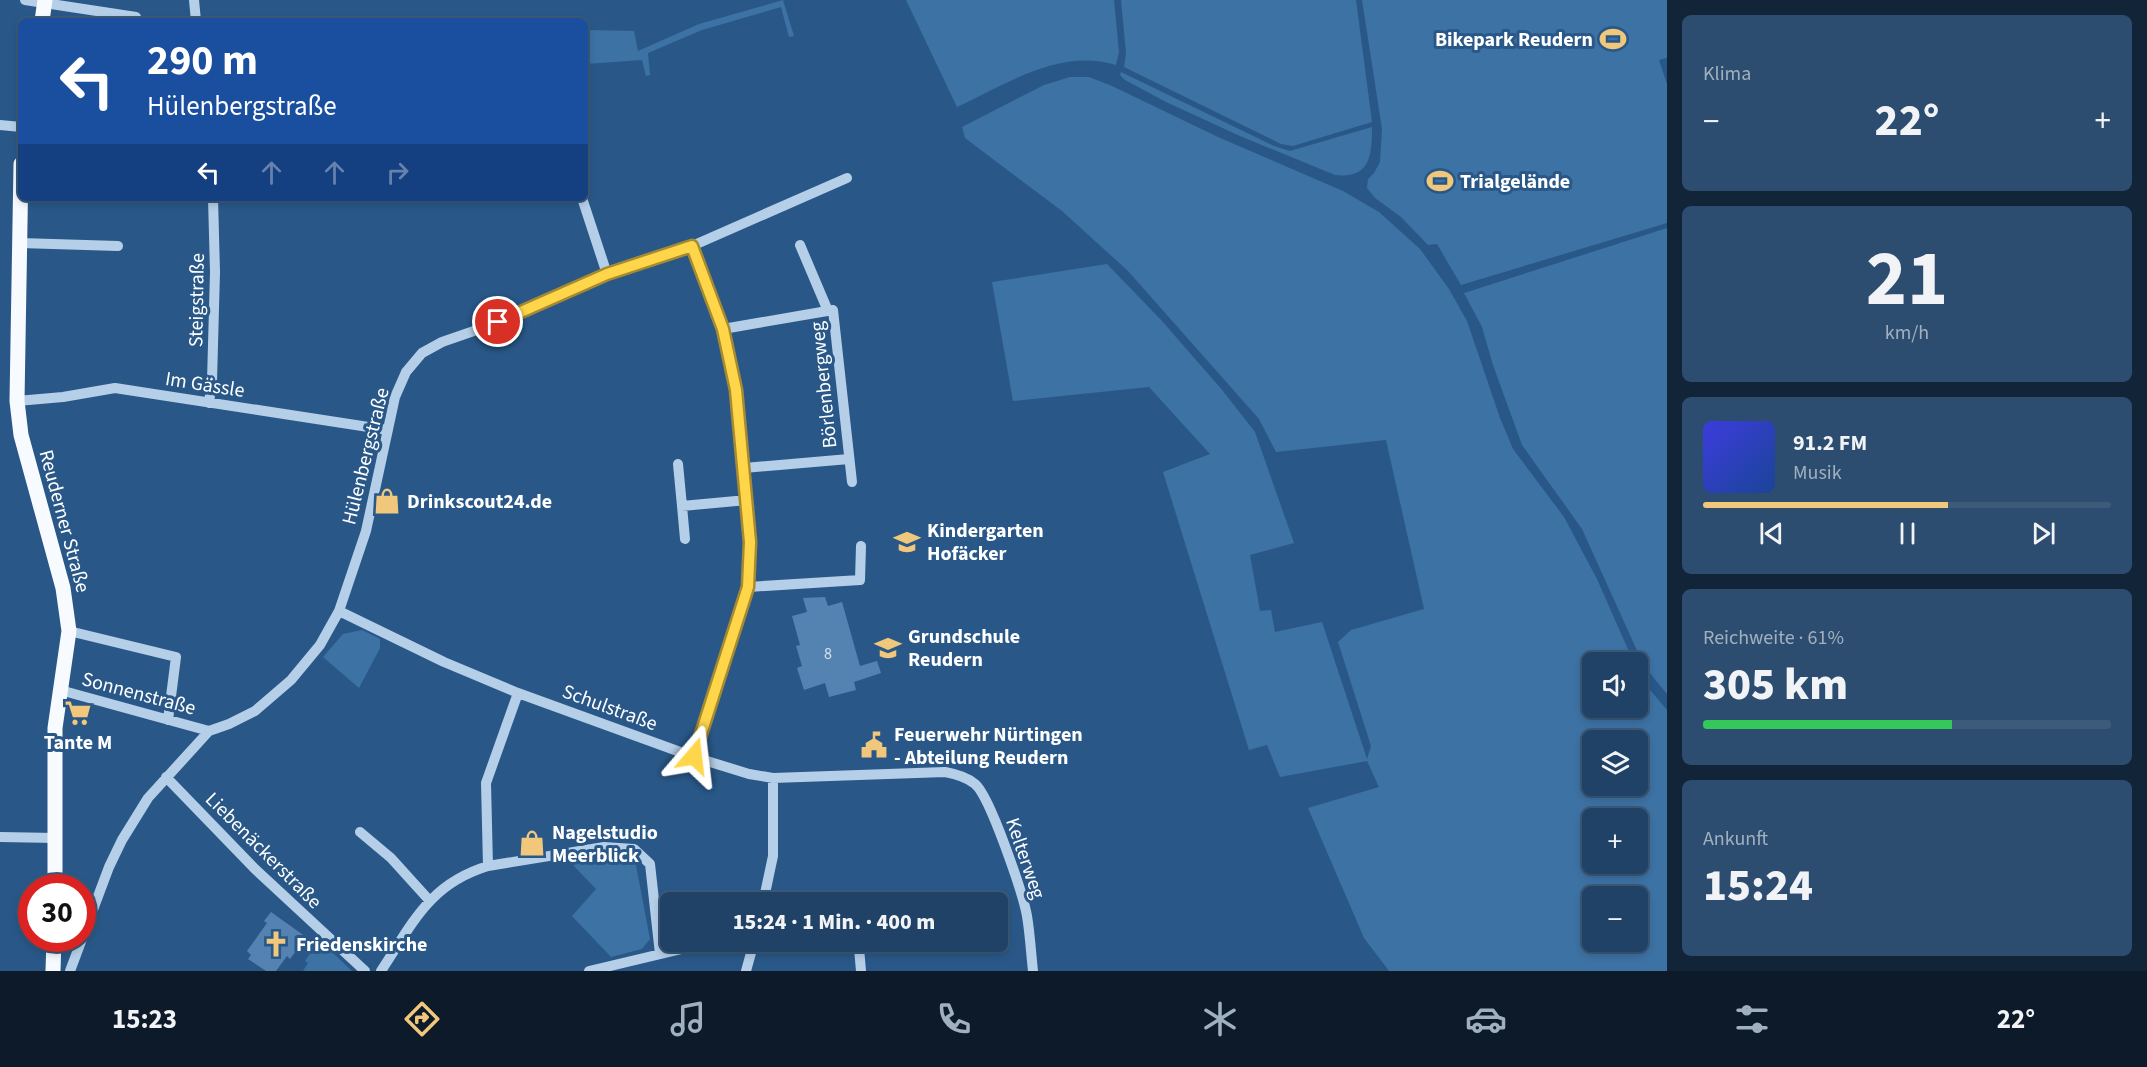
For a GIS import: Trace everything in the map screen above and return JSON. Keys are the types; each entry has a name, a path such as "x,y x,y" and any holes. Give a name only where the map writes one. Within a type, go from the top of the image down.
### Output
{"main road":[{"path":"42,18 45,2"},
{"name":"Reuderner Straße","path":"21,201 17,401 21,435 63,588 69,631 56,728 55,874"},
{"path":"53,971 54,952"}],"street":[{"path":"25,0 136,17"},
{"path":"194,0 195,18"},
{"path":"0,125 18,127"},
{"name":"Hülenbergstraße","path":"96,901 122,840 148,798 166,777 209,731 255,711 279,691 320,645 339,611 366,531 395,397 406,372 422,353 442,342 517,316 607,274 692,246 847,178"},
{"name":"Steigstraße","path":"209,403 212,381 215,272 213,201"},
{"path":"583,201 607,274"},
{"path":"20,243 118,246"},
{"path":"800,245 828,311"},
{"path":"692,246 723,329 736,390 750,542 748,587 694,756"},
{"name":"Börlenbergweg","path":"723,329 833,310 852,482"},
{"name":"Im Gässle","path":"17,401 63,397 115,388 387,430"},
{"name":"Börlenbergweg","path":"744,468 849,459"},
{"path":"678,464 685,538"},
{"path":"682,506 747,500"},
{"path":"748,587 860,580 861,546"},
{"name":"Schulstraße","path":"339,611 444,662 518,693 748,774 773,778 862,777 935,772 955,774"},
{"path":"69,631 176,657 168,720"},
{"name":"Sonnenstraße","path":"60,690 209,731"},
{"path":"488,866 486,783 518,693"},
{"name":"Kelterweg","path":"955,774 975,784 988,803 1026,914 1033,971"},
{"name":"Liebenäckerstraße","path":"166,777 255,869 365,971"},
{"path":"765,892 773,856 773,778"},
{"path":"360,832 391,858 429,900"},
{"path":"0,837 56,838"},
{"path":"381,971 429,900 447,884 472,871 488,866 604,847 634,849 650,864 660,954"},
{"name":"Hülenbergstraße","path":"70,971 77,952"},
{"path":"589,971 668,952"},
{"path":"746,971 751,952"},
{"path":"859,952 861,971"}],"shaded area":[{"path":"783,0 794,36 789,37 781,7 702,30 648,53 650,75 646,76 642,60 588,64 588,30 634,31 638,51 699,24"},
{"path":"906,0 1114,0 1119,52 1116,65 1095,61 1074,61 1054,65 1014,79 957,107"},
{"path":"1121,0 1356,0 1372,122 1293,146 1281,144 1124,67 1126,53"},
{"path":"1362,0 1667,0 1667,58 1659,60 1667,84 1667,223 1461,285 1437,244 1428,245 1401,217 1375,198 1367,188 1368,179 1380,162 1382,129"},
{"path":"1121,72 1274,146 1290,151 1372,127 1370,156 1367,163 1356,173 1335,175 1240,136 1166,102 1125,80 1120,75"},
{"path":"1070,77 1089,77 1218,137 1343,191 1379,212 1420,249 1449,289 1467,321 1513,449 1564,517 1597,579 1629,652 1582,652 1582,718 1648,718 1648,687 1667,710 1667,971 1389,971 1364,938 1308,808 1379,787 1367,761 1280,777 1267,745 1249,750 1163,472 1210,454 1149,387 1013,401 992,282 1107,264 1162,321 1223,391 1255,432 1294,543 1250,555 1260,611 1271,610 1275,632 1322,622 1367,759 1371,746 1338,642 1351,630 1424,609 1386,440 1276,452 1259,419 1128,271 1062,211 965,138 962,127 1044,85"},
{"path":"1667,228 1667,694 1648,671 1648,652 1638,652 1582,529 1522,445 1482,327 1464,293"},
{"path":"362,630 380,639 380,648 359,688 323,657 343,634"},
{"path":"624,854 635,860 650,939 642,949 611,957 572,916 596,889 571,863"},
{"path":"319,940 352,971 303,971 308,963 305,961"}],"building":[{"path":"825,597 828,606 842,602 860,666 877,661 881,673 854,682 856,690 829,697 825,683 804,690 797,668 802,666 796,646 800,645 792,616 807,612 803,598"},
{"name":"Friedenskirche","path":"271,912 306,937 290,959 287,956 276,971 266,971 248,959 251,955 247,951 267,923 264,921"}],"place":[{"name":"Bikepark Reudern","path":"1613,39"},
{"name":"Trialgelände","path":"1440,181"},
{"name":"Drinkscout24.de","path":"387,501"},
{"name":"Kindergarten Hofäcker","path":"907,542"},
{"name":"Grundschule Reudern","path":"888,648"},
{"name":"Tante M","path":"78,713"},
{"name":"Feuerwehr Nürtingen - Abteilung Reudern","path":"874,745"},
{"name":"Nagelstudio Meerblick","path":"532,843"},
{"name":"Friedenskirche","path":"276,944"}],"route":[{"path":"498,322 517,316 607,274 692,246 723,329 736,390 750,542 748,587 694,756"}]}
